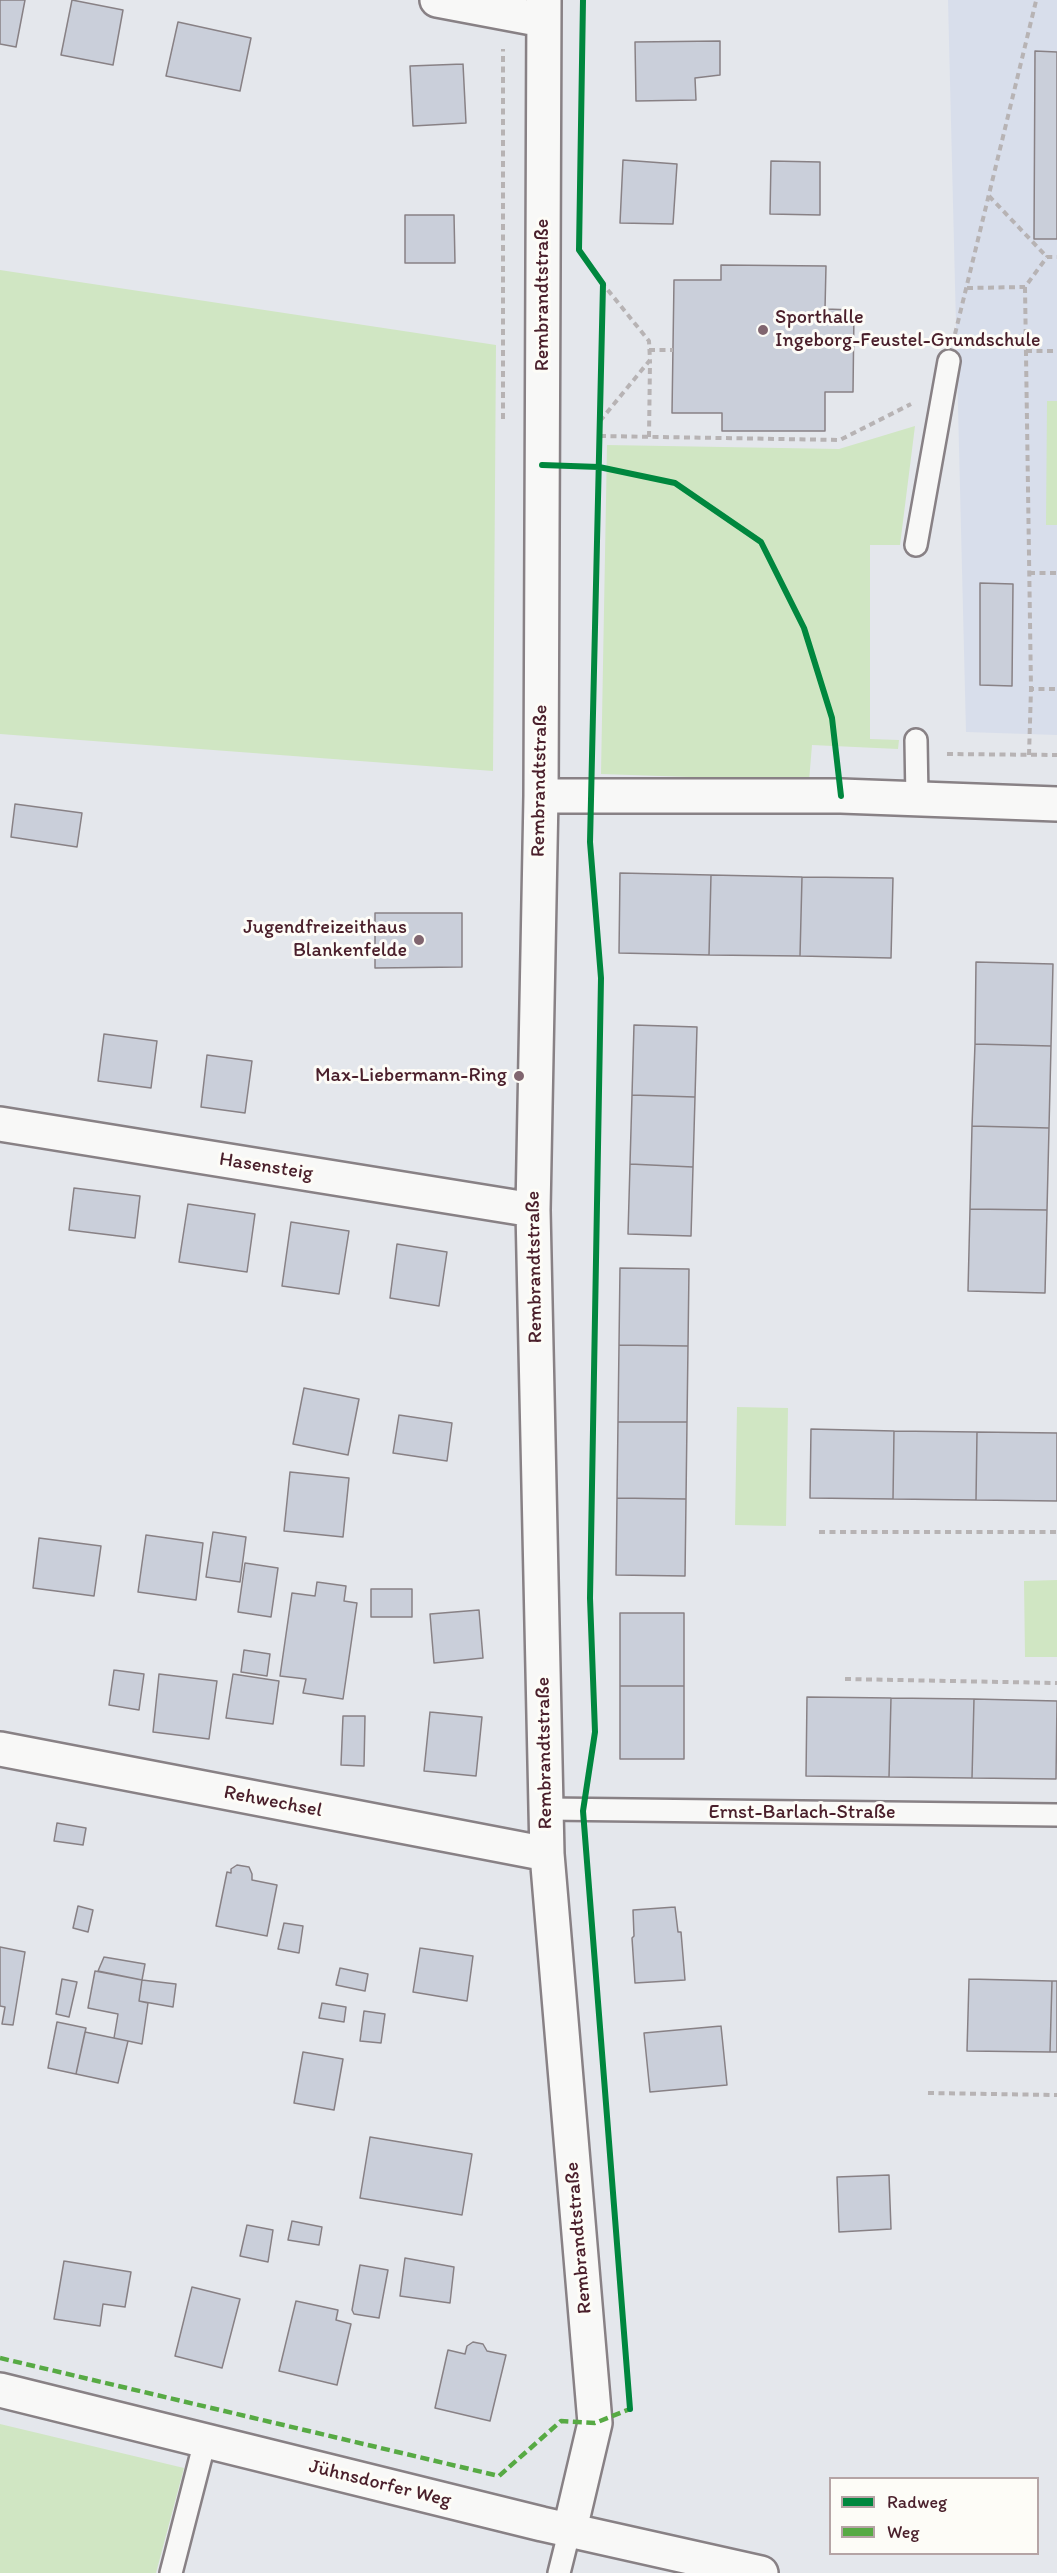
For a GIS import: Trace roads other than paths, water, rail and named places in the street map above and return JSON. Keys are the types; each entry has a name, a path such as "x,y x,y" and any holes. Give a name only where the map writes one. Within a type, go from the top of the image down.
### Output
{"street":[{"path":"437,0 503,13 544,10"},
{"name":"Rembrandtstraße","path":"544,10 541,796 533,1210 547,1854 595,2423 570,2529"},
{"path":"541,796 591,798 841,796 1057,804"},
{"name":"Hasensteig","path":"0,1124 533,1210"},
{"name":"Rehwechsel","path":"0,1749 547,1854"},
{"name":"Jühnsdorfer Weg","path":"0,2390 570,2529 761,2573"}],"lane":[{"path":"916,545 949,361"},
{"path":"916,746 917,799"},
{"name":"Ernst-Barlach-Straße","path":"547,1809 1057,1815"},
{"path":"171,2573 205,2441"},
{"path":"559,2573 570,2529"}],"place":[{"name":"Sporthalle Ingeborg-Feustel-Grundschule","path":"763,330"},
{"name":"Jugendfreizeithaus Blankenfelde","path":"419,940"},
{"name":"Max-Liebermann-Ring","path":"519,1076"}]}
